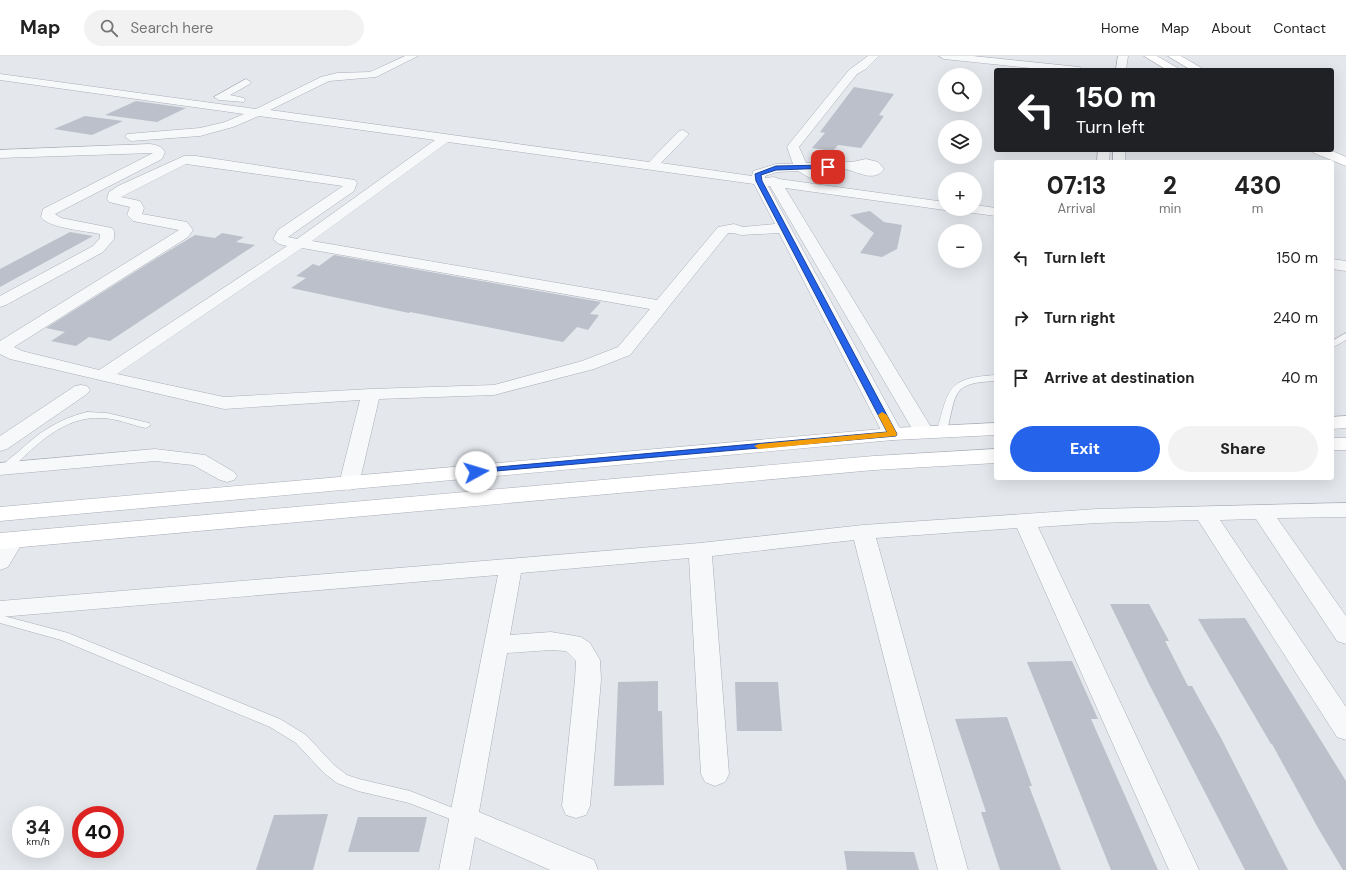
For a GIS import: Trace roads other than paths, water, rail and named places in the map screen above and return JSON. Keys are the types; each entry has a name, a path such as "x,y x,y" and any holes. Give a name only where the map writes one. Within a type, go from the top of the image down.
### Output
{"street":[{"path":"100,148 109,138 200,132 229,125 274,107 275,105 325,78 372,75 413,56"},
{"path":"874,56 862,68 853,72 793,147 805,171 828,181 938,196"},
{"path":"944,56 1059,68"},
{"path":"1121,68 1123,56"},
{"path":"1149,56 1171,68"},
{"path":"1173,56 1195,68"},
{"path":"0,77 938,205"},
{"path":"246,82 219,97 275,105"},
{"path":"652,166 683,134"},
{"path":"80,150 90,138"},
{"path":"102,376 299,244 446,138"},
{"path":"0,154 100,148 150,148 156,149 159,152 158,156 48,212 48,217 57,221 106,231 107,239 98,249 0,302"},
{"path":"1324,152 1346,162"},
{"path":"661,306 299,244 280,239 283,233 349,188 350,183 196,160 184,160 114,195 114,198 135,204 137,208 134,215 138,218 182,225 186,230 183,234 1,348 16,356 224,403 371,394 494,390 588,365 624,351 661,306 723,230 734,228 741,231 781,223"},
{"path":"767,182 781,175 805,171 858,169"},
{"path":"767,182 781,223 893,434"},
{"path":"767,182 933,431"},
{"path":"982,202 994,204"},
{"path":"982,210 994,212"},
{"path":"1334,264 1346,266"},
{"path":"0,444 81,390"},
{"path":"349,484 371,394"},
{"path":"1334,423 1346,422"},
{"path":"0,514 349,484 893,434 994,429"},
{"path":"1334,444 1346,444"},
{"path":"3,469 155,455 198,459 226,476"},
{"path":"0,562 7,540 737,476 874,462 994,456"},
{"path":"0,609 511,567 700,550 863,532 1097,516 1346,510"},
{"path":"1262,512 1346,635"},
{"path":"1204,514 1346,729"},
{"path":"1025,522 1184,870"},
{"path":"863,532 953,870"},
{"path":"700,550 715,774"},
{"path":"454,870 511,567"},
{"path":"496,645 551,641 572,643 581,650 588,660 588,680 576,806"},
{"path":"463,818 583,870"}],"lane":[{"path":"1334,344 1346,336"},
{"path":"933,431 955,388 963,382 994,378"},
{"path":"3,469 45,432 72,419 87,415 102,414 146,425"},
{"path":"0,619 64,636 275,723 301,738 329,769 342,778 358,785 410,797 463,818"}]}
